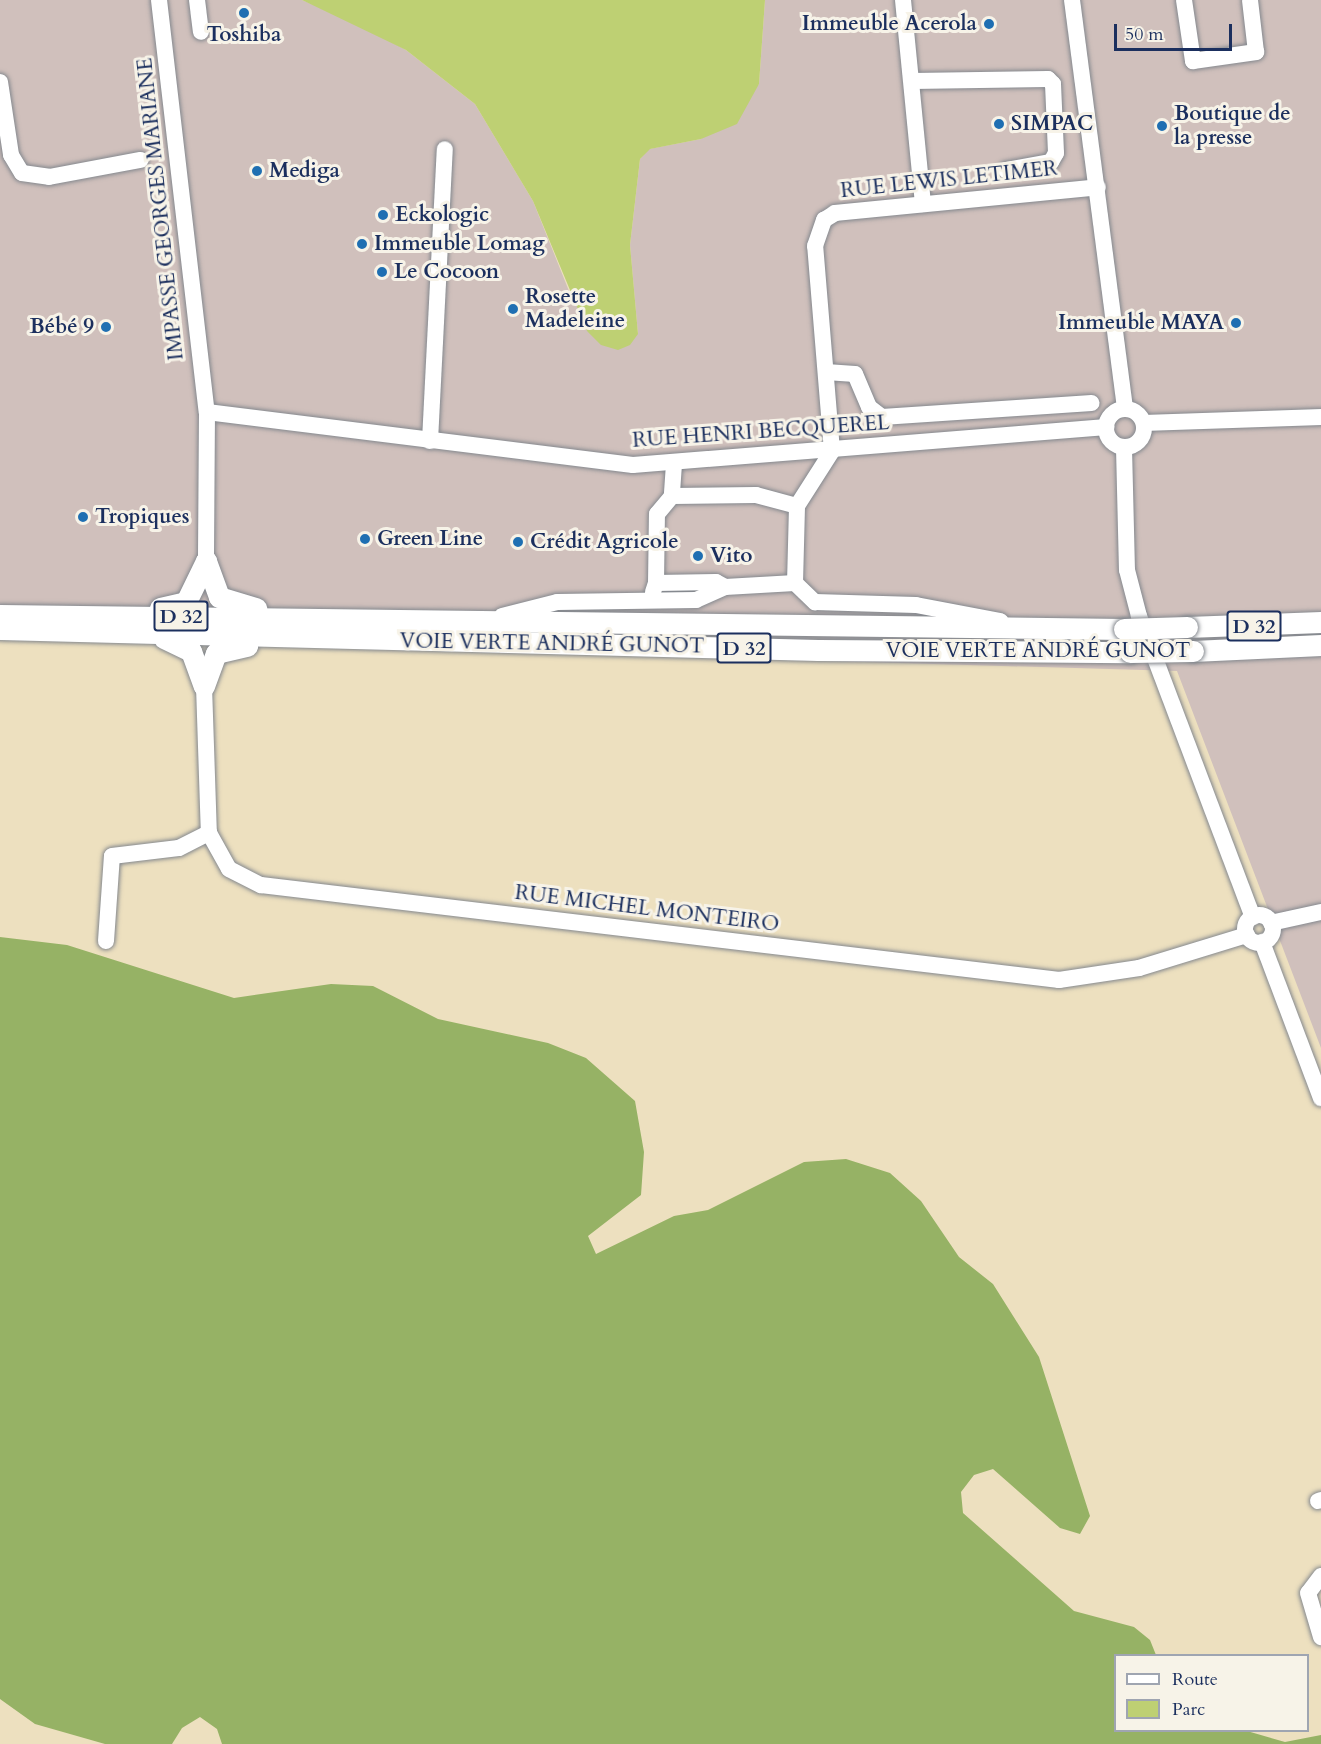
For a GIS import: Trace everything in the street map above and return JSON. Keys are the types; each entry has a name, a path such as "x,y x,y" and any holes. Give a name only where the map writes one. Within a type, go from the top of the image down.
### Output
{"main road":[{"path":"113,615 186,602 206,561"},
{"path":"204,686 211,660 227,647 341,647 360,630 336,611 230,604 215,591 206,561"},
{"name":"VOIE VERTE ANDRÉ GUNOT","path":"0,615 113,615 360,630 1130,652 1321,645"},
{"name":"VOIE VERTE ANDRÉ GUNOT","path":"0,629 124,633 360,630 482,621 1124,629 1321,622"},
{"path":"124,633 182,644 195,658 204,686"}],"street":[{"name":"IMPASSE GEORGES MARIANE","path":"159,0 207,412 206,561"},
{"path":"197,0 201,32"},
{"path":"903,0 923,204"},
{"path":"1072,0 1125,408"},
{"path":"1184,0 1193,61 1256,52 1250,0"},
{"path":"912,81 1048,79 1053,84 1056,153 1051,162 1035,167 1006,170"},
{"path":"0,82 11,155 22,173 48,177 140,160"},
{"path":"430,441 445,149"},
{"name":"RUE LEWIS LETIMER","path":"832,451 815,246 819,226 835,213 1098,187"},
{"path":"826,372 855,374 869,407 882,417 1092,403"},
{"path":"1125,408 1137,412 1144,423 1140,441 1124,448 1109,439 1106,428 1114,412 1125,408"},
{"name":"RUE HENRI BECQUEREL","path":"207,412 610,464 674,464 1106,428"},
{"path":"1144,423 1321,417"},
{"path":"1124,448 1127,570 1139,616 1253,917 1247,935 1262,942 1321,1098"},
{"path":"795,583 797,506 832,451"},
{"path":"648,599 656,583 657,514 672,496 674,464"},
{"path":"672,496 756,495 797,506"},
{"path":"656,583 716,582 725,588"},
{"path":"482,621 557,602 696,600 725,588 795,583 815,602 916,605 1030,628"},
{"path":"106,940 112,856 179,848 209,833 204,686"},
{"name":"RUE MICHEL MONTEIRO","path":"209,833 235,874 287,890 1059,980 1139,968 1247,935"},
{"path":"1253,917 1271,922 1321,912"},
{"path":"1262,942 1271,934 1271,922"},
{"path":"1321,1576 1308,1593 1313,1624 1321,1637"}],"shaded area":[{"path":"0,0 302,0 358,24 406,50 475,104 533,201 573,301 638,334 630,245 640,159 649,149 701,139 759,84 765,0 1321,0 1321,1048 1177,671 0,637"}],"green space":[{"path":"302,0 765,0 759,84 737,124 701,139 650,149 640,159 630,245 638,334 630,345 618,350 601,345 587,331 533,201 475,104 406,50"},
{"path":"0,937 67,945 234,998 331,984 373,986 438,1019 548,1043 586,1058 635,1101 644,1152 641,1195 588,1236 596,1254 674,1216 708,1210 804,1162 846,1159 890,1173 921,1201 959,1257 993,1284 1039,1357 1090,1516 1080,1534 1060,1528 993,1469 974,1475 961,1492 963,1513 1074,1611 1134,1627 1150,1640 1156,1654 1114,1654 1114,1732 1250,1732 1285,1742 1321,1735 1321,1744 222,1744 217,1729 200,1717 182,1728 172,1744 105,1744 35,1724 0,1699"}],"place":[{"name":"Toshiba","path":"244,13"},
{"name":"Immeuble Acerola","path":"989,24"},
{"name":"SIMPAC","path":"999,124"},
{"name":"Boutique de la presse","path":"1162,126"},
{"name":"Mediga","path":"257,171"},
{"name":"Eckologic","path":"383,215"},
{"name":"Immeuble Lomag","path":"362,244"},
{"name":"Le Cocoon","path":"382,272"},
{"name":"Rosette Madeleine","path":"513,309"},
{"name":"Immeuble MAYA","path":"1236,323"},
{"name":"Bébé 9","path":"106,327"},
{"name":"Tropiques","path":"83,517"},
{"name":"Green Line","path":"365,539"},
{"name":"Crédit Agricole","path":"518,542"},
{"name":"Vito","path":"698,556"}]}
